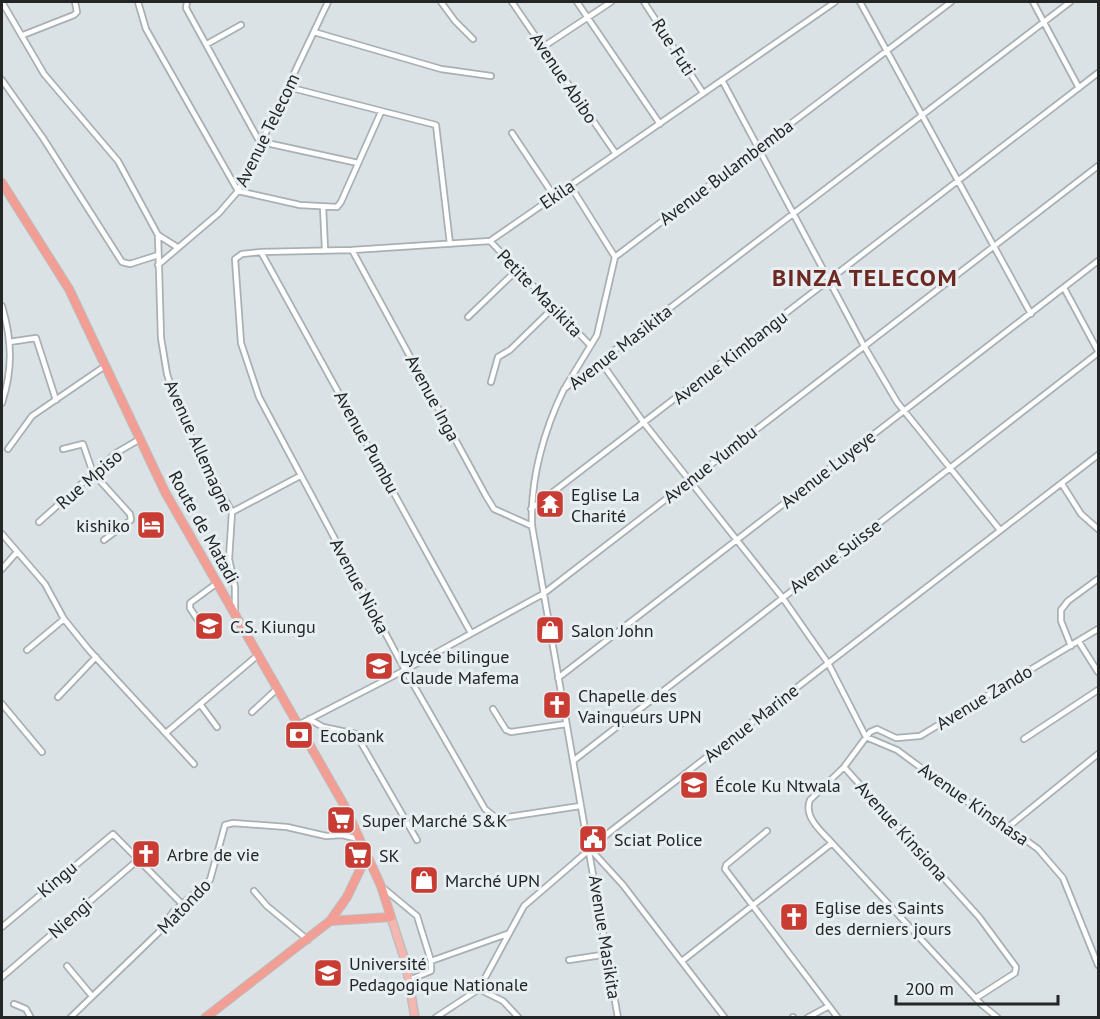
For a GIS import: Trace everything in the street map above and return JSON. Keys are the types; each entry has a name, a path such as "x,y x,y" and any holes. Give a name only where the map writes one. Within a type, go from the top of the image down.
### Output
{"highway":[{"name":"Route de Matadi","path":"2,183 69,289 170,499 278,688 360,839 392,917"},
{"path":"205,1017 330,921 356,881 367,855"},
{"path":"330,921 392,917"}],"main road":[{"path":"392,917 409,980 415,1017"}],"street":[{"name":"Avenue Allemagne","path":"2,2 44,74 118,161 158,235 161,338 167,374 177,406 194,443 232,512 229,560 235,587 235,614"},
{"path":"23,35 75,15 77,8 75,2"},
{"path":"138,2 146,29 238,191 323,207 337,207 381,112"},
{"path":"187,2 186,8 262,142 358,163"},
{"name":"Avenue Telecom","path":"158,266 177,247 219,213 238,191 328,2"},
{"path":"441,2 455,21 473,39"},
{"name":"Avenue Abibo","path":"512,2 616,154"},
{"path":"577,2 660,124"},
{"path":"543,47 611,2"},
{"name":"Rue Futi","path":"644,2 703,93"},
{"name":"Ekila","path":"490,241 835,2"},
{"path":"860,2 996,246 1031,314"},
{"name":"Avenue Bulambemba","path":"615,257 887,48 951,2"},
{"path":"1033,2 1079,88"},
{"name":"Avenue Masikita","path":"618,1017 532,526 531,509 549,420 564,389 1070,2"},
{"path":"207,44 241,25"},
{"path":"314,32 441,69 491,76"},
{"name":"Avenue Kimbangu","path":"531,509 1098,73"},
{"path":"2,80 78,191 122,262 130,264 158,255"},
{"path":"722,80 864,346 904,409 1000,530"},
{"path":"288,87 436,125 450,244"},
{"path":"512,133 554,196"},
{"name":"Avenue Yumbu","path":"298,725 405,670 543,594 1098,166"},
{"path":"564,389 590,345 603,315 615,257 570,185"},
{"path":"323,207 325,249"},
{"path":"158,235 177,247"},
{"path":"261,252 352,250 490,241"},
{"name":"Petite Masikita","path":"490,241 590,345"},
{"name":"Avenue Inga","path":"352,250 494,509 532,526"},
{"name":"Avenue Nioka","path":"261,252 242,254 235,259 241,343 245,361 259,397 405,670 489,814 501,818 580,806"},
{"name":"Avenue Pumbu","path":"261,252 471,633"},
{"name":"Avenue Luyeye","path":"558,678 1098,261"},
{"path":"468,317 517,270"},
{"path":"1064,288 1098,352"},
{"path":"2,306 9,342 10,375 2,403"},
{"path":"491,382 498,357 510,350 553,308"},
{"path":"9,342 36,338 57,400"},
{"name":"Avenue Suisse","path":"573,760 1098,352"},
{"path":"601,362 644,423 782,597 828,663 866,737 844,767 810,800 807,806 812,820 976,998 998,1017"},
{"path":"9,449 32,416 105,366"},
{"name":"Rue Mpiso","path":"39,522 116,453 140,440"},
{"path":"63,449 83,444 93,473 130,516 130,520 104,540"},
{"name":"Avenue Marine","path":"478,990 524,906 590,849 1098,455"},
{"path":"232,512 300,476"},
{"path":"1062,484 1081,514 1098,528"},
{"path":"2,534 45,584 64,619 194,764"},
{"path":"2,568 17,552"},
{"path":"1071,646 1061,621 1061,610 1068,601 1098,579"},
{"path":"201,625 190,608 190,603 217,583"},
{"path":"27,650 64,619"},
{"name":"Avenue Zando","path":"866,737 877,729 896,738 920,736 1098,629"},
{"path":"1079,642 1098,672"},
{"path":"167,732 258,655"},
{"path":"58,697 96,657"},
{"path":"252,712 278,688"},
{"path":"1024,739 1098,690"},
{"path":"2,704 42,752"},
{"path":"200,704 217,727"},
{"path":"494,710 506,730 511,732 566,724"},
{"path":"309,719 323,727 356,734 417,840"},
{"name":"Avenue Kinshasa","path":"866,737 897,750 1030,842 1059,872 1098,965"},
{"path":"1007,828 1098,754"},
{"name":"Avenue Kinsiona","path":"844,767 979,917 1016,967 1015,973 976,998"},
{"name":"Matondo","path":"70,1017 158,933 182,904 210,880 225,825 233,823 287,827 326,836 342,835 360,839"},
{"path":"767,831 725,867 838,1017"},
{"name":"Kingu","path":"2,927 113,834 139,859"},
{"path":"682,961 832,843"},
{"path":"590,849 623,885 725,1017"},
{"path":"139,859 182,904"},
{"name":"Niengi","path":"2,977 139,859"},
{"path":"381,886 417,916 431,961 431,971 409,980"},
{"path":"254,891 267,906 308,940"},
{"path":"431,961 507,934"},
{"path":"569,960 608,954"},
{"path":"67,966 92,996"},
{"path":"435,1017 478,990 503,1001 519,1017"},
{"path":"14,1004 26,1009 31,1017"},
{"path":"807,1017 830,1006"},
{"path":"984,1017 990,1011"}],"place":[{"name":"Eglise La Charité","path":"550,504"},
{"name":"kishiko","path":"151,525"},
{"name":"C.S. Kiungu","path":"209,626"},
{"name":"Salon John","path":"550,630"},
{"name":"Lycée bilingue Claude Mafema","path":"379,666"},
{"name":"Chapelle des Vainqueurs UPN","path":"557,705"},
{"name":"Ecobank","path":"299,735"},
{"name":"École Ku Ntwala","path":"694,785"},
{"name":"Super Marché S&K","path":"341,820"},
{"name":"Sciat Police","path":"593,839"},
{"name":"Arbre de vie","path":"146,854"},
{"name":"SK","path":"358,855"},
{"name":"Marché UPN","path":"424,880"},
{"name":"Eglise des Saints des derniers jours","path":"794,917"},
{"name":"Université Pedagogique Nationale","path":"328,973"}],"district":[{"name":"BINZA TELECOM","path":"865,277"}]}
